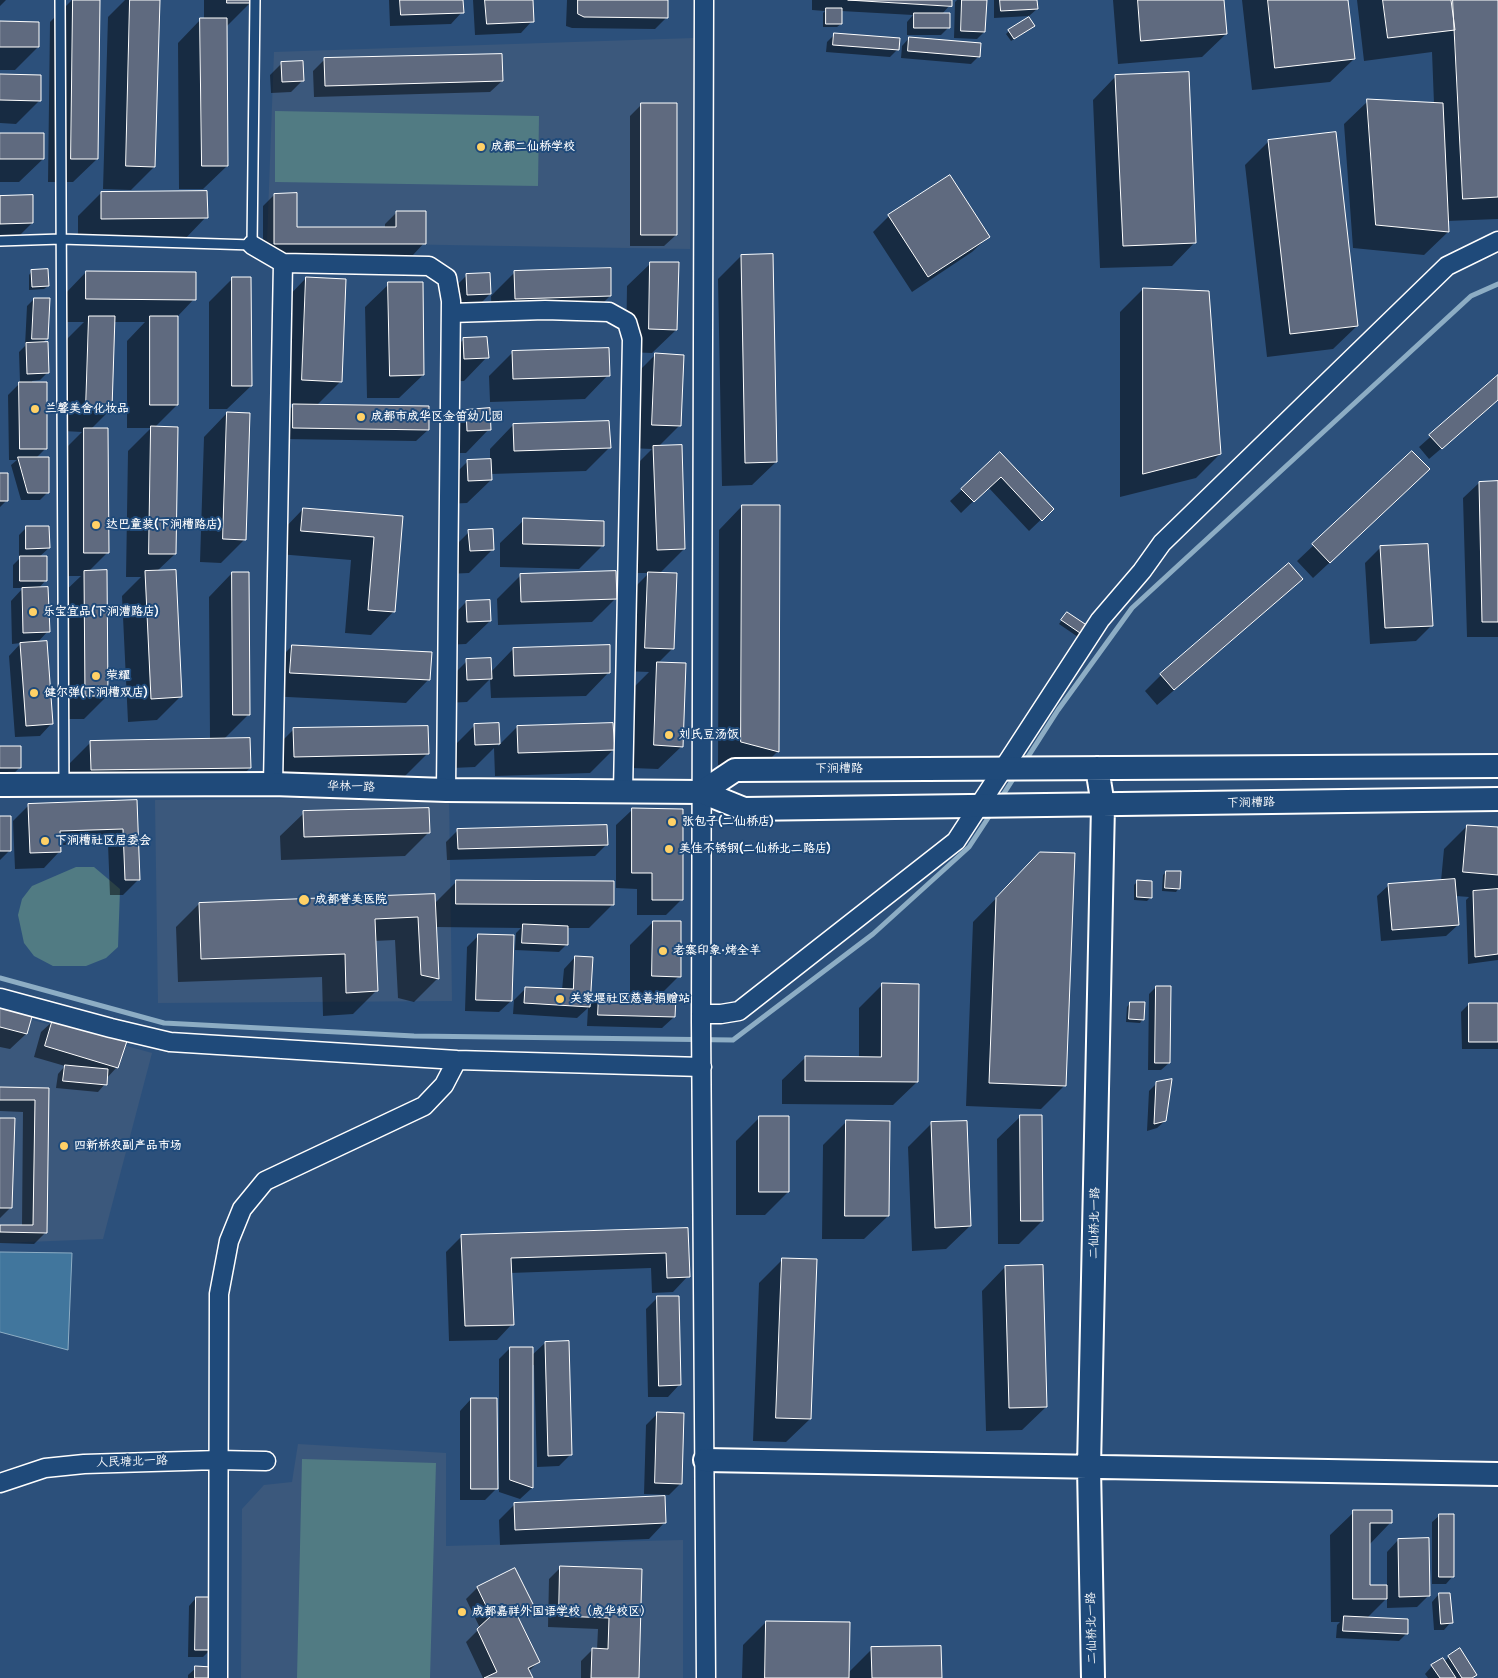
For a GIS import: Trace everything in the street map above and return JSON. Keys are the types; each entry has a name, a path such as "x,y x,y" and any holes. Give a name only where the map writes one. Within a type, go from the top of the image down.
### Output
{"street":[{"path":"704,0 701,1017 706,1678"},
{"path":"701,1017 739,1011 956,841 990,806 1015,768 1100,620 1142,571 1162,543 1447,266 1498,241"},
{"path":"252,245 283,263 429,266 447,278 451,301 446,790"},
{"path":"273,784 283,263"},
{"path":"450,313 545,310 609,312 627,322 632,339 623,792"},
{"name":"下涧槽路","path":"702,792 735,770 1498,766"},
{"name":"二仙桥北一路","path":"1093,1678 1089,1467 1103,805 1097,768"},
{"name":"华林一路","path":"0,786 273,784 446,790 702,792"},
{"name":"下涧槽路","path":"702,792 744,809 1498,799"},
{"path":"0,998 170,1042 457,1060 702,1062"},
{"path":"218,1678 219,1294 229,1241 242,1209 265,1181 424,1106 444,1085 457,1060"},
{"name":"人民塘北一路","path":"0,1483 45,1468 74,1465 218,1460 266,1461"},
{"path":"705,1460 1498,1474"}],"lane":[{"path":"60,0 64,785"},
{"path":"0,241 61,239 252,245 255,0"}],"shaded area":[{"name":"成都二仙桥学校","path":"694,38 690,249 267,242 274,52"},
{"name":"成都誉美医院","path":"449,797 452,1001 158,1003 155,800"},
{"name":"四新桥农副产品市场","path":"0,1011 152,1053 103,1239 0,1243"},
{"path":"0,1252 72,1253 68,1350 0,1332"},
{"name":"成都嘉祥外国语学校（成华校区）","path":"298,1444 446,1453 446,1546 683,1540 683,1678 241,1678 242,1509 264,1485 292,1482"}],"green space":[{"path":"275,111 539,116 538,186 275,182"},
{"path":"76,867 94,867 120,889 118,947 106,958 86,966 53,966 34,956 24,943 18,915 22,899 32,886"},
{"path":"302,1459 436,1463 430,1678 297,1678"}],"building":[{"path":"73,0 100,0 98,159 71,159"},
{"path":"130,0 160,0 155,167 126,166"},
{"path":"227,0 251,0 251,3 227,3"},
{"path":"400,0 463,0 464,13 401,15"},
{"path":"485,0 533,0 534,22 487,24"},
{"path":"578,0 668,0 668,18 584,17 578,14"},
{"path":"848,0 952,0 952,6"},
{"path":"962,0 987,0 985,32 961,31"},
{"path":"1000,0 1037,0 1038,9 1001,11"},
{"path":"1138,0 1224,0 1227,34 1141,41"},
{"path":"1268,0 1348,0 1355,59 1275,68"},
{"path":"1383,0 1451,0 1455,30 1388,38"},
{"path":"1453,0 1498,0 1498,197 1463,199"},
{"path":"826,8 842,8 842,24 826,24"},
{"path":"914,13 950,13 950,28 914,28"},
{"path":"1029,17 1035,26 1014,39 1008,30"},
{"path":"200,18 227,18 228,166 202,166"},
{"path":"0,21 39,22 39,47 0,47"},
{"path":"834,33 900,38 899,50 833,45"},
{"path":"909,37 981,43 980,57 908,51"},
{"path":"502,54 503,81 325,86 324,58"},
{"path":"303,61 304,81 282,82 281,62"},
{"path":"1189,72 1196,243 1123,246 1115,75"},
{"path":"0,74 41,75 41,101 0,100"},
{"path":"1367,99 1443,103 1449,232 1376,225"},
{"path":"641,103 677,103 677,235 641,235"},
{"path":"1336,132 1358,326 1290,334 1268,140"},
{"path":"0,133 44,133 44,159 0,159"},
{"path":"950,175 990,237 928,277 888,215"},
{"path":"207,191 208,218 101,219 101,192"},
{"path":"297,193 297,227 396,227 396,211 426,211 426,244 274,244 274,194"},
{"path":"33,195 33,223 0,224 0,196"},
{"path":"773,254 777,462 745,463 741,255"},
{"path":"650,262 679,262 677,330 649,329"},
{"path":"611,268 611,296 515,299 514,271"},
{"path":"48,269 49,286 32,287 31,270"},
{"path":"86,271 196,272 196,300 86,299"},
{"path":"490,273 491,294 467,295 466,274"},
{"path":"232,277 251,277 252,386 232,386"},
{"path":"306,277 346,279 342,382 302,380"},
{"path":"388,282 423,282 424,375 390,376"},
{"path":"1143,288 1209,291 1221,454 1143,474"},
{"path":"34,298 50,298 48,339 32,339"},
{"path":"89,316 115,316 112,409 86,408"},
{"path":"150,316 178,316 178,405 150,405"},
{"path":"487,337 489,358 464,359 463,338"},
{"path":"48,342 49,373 27,374 26,343"},
{"path":"609,348 610,376 513,379 512,351"},
{"path":"655,353 684,355 681,426 652,425"},
{"path":"1498,375 1498,400 1442,449 1429,435"},
{"path":"19,382 47,382 47,449 20,449"},
{"name":"成都市成华区金笛幼儿园","path":"293,404 429,406 429,430 293,428"},
{"path":"490,408 491,430 467,431 466,410"},
{"path":"227,412 250,413 246,540 223,539"},
{"path":"609,421 611,448 514,451 513,424"},
{"path":"151,426 178,427 176,554 149,554"},
{"path":"84,428 108,428 109,553 84,553"},
{"path":"682,445 685,549 657,550 653,446"},
{"path":"1412,451 1430,469 1330,563 1312,544"},
{"path":"1000,452 1054,509 1042,521 1001,477 974,502 961,489"},
{"path":"18,457 49,457 49,493 28,493"},
{"path":"491,459 492,480 468,481 467,460"},
{"path":"0,473 8,473 8,501 0,501"},
{"path":"1498,481 1498,622 1482,622 1479,482"},
{"path":"742,505 780,505 779,752 741,742"},
{"path":"303,508 403,516 395,612 368,610 374,537 301,531"},
{"path":"523,518 604,521 604,546 523,544"},
{"path":"26,526 49,526 50,548 26,549"},
{"path":"493,529 494,550 470,551 468,530"},
{"path":"1428,544 1433,626 1385,628 1380,546"},
{"path":"20,556 47,556 47,581 20,581"},
{"path":"1289,563 1303,579 1174,690 1160,674"},
{"path":"107,570 108,696 85,696 84,571"},
{"path":"176,570 182,697 151,699 145,571"},
{"path":"616,571 617,599 521,602 520,574"},
{"path":"232,572 249,572 250,715 233,715"},
{"path":"648,572 677,573 674,649 645,648"},
{"path":"48,587 50,632 23,633 22,588"},
{"path":"490,600 491,621 467,622 466,601"},
{"path":"1067,612 1088,626 1083,635 1061,620"},
{"path":"47,641 53,724 26,726 20,643"},
{"path":"292,645 432,652 430,680 290,673"},
{"path":"610,645 610,673 514,676 513,648"},
{"path":"491,658 492,679 467,680 466,659"},
{"path":"657,662 686,663 683,747 654,745"},
{"path":"499,723 500,744 475,745 474,724"},
{"path":"613,723 615,750 518,753 517,726"},
{"path":"428,726 429,754 294,757 293,728"},
{"path":"250,738 251,768 91,770 90,741"},
{"path":"0,746 21,746 21,768 0,768"},
{"name":"下涧槽社区居委会","path":"137,800 140,880 125,880 123,829 60,831 61,852 30,853 28,804"},
{"path":"429,808 430,833 304,837 303,811"},
{"path":"632,808 683,809 683,900 652,900 652,873 632,873"},
{"path":"0,816 11,816 11,851 0,851"},
{"path":"607,825 608,845 458,849 457,829"},
{"path":"1467,825 1498,827 1498,875 1463,872"},
{"path":"1040,852 1075,853 1066,1086 989,1083 996,898"},
{"path":"1166,871 1181,871 1180,889 1165,888"},
{"path":"1455,879 1459,925 1392,930 1388,884"},
{"path":"456,880 614,881 614,905 456,904"},
{"path":"1137,880 1152,881 1152,898 1137,897"},
{"path":"1498,889 1498,954 1475,957 1473,891"},
{"name":"成都誉美医院","path":"435,894 439,979 421,975 418,917 375,919 378,991 346,993 345,954 201,959 199,903"},
{"path":"653,921 681,921 681,977 652,976"},
{"path":"523,924 568,926 568,945 522,943"},
{"path":"478,934 514,935 512,1001 476,1000"},
{"path":"575,956 593,957 590,1007 524,1003 525,987 573,989"},
{"path":"882,983 919,984 918,1082 805,1081 805,1056 881,1057"},
{"path":"1156,986 1171,986 1170,1063 1155,1063"},
{"path":"599,995 676,997 675,1017 598,1015"},
{"path":"1130,1002 1145,1002 1144,1020 1129,1019"},
{"path":"1469,1003 1498,1003 1498,1042 1469,1042"},
{"path":"0,1004 33,1013 27,1034 0,1027"},
{"path":"53,1019 127,1041 118,1068 45,1046"},
{"path":"65,1065 108,1069 107,1085 63,1081"},
{"path":"1172,1079 1166,1121 1154,1124 1156,1082"},
{"path":"0,1087 49,1088 47,1233 0,1232 0,1225 33,1225 35,1100 0,1100"},
{"path":"1020,1115 1042,1115 1043,1221 1021,1221"},
{"path":"759,1116 789,1116 789,1192 759,1192"},
{"path":"0,1118 15,1118 12,1208 0,1208"},
{"path":"846,1120 890,1121 889,1216 845,1216"},
{"path":"967,1121 971,1226 935,1228 931,1122"},
{"path":"688,1228 690,1277 667,1278 666,1253 511,1258 514,1325 465,1326 461,1235"},
{"path":"782,1258 817,1259 811,1419 776,1418"},
{"path":"1043,1265 1047,1407 1009,1408 1005,1266"},
{"path":"657,1296 679,1296 681,1385 659,1386"},
{"path":"569,1341 572,1455 548,1456 545,1342"},
{"path":"510,1347 533,1347 533,1488 510,1480"},
{"path":"471,1398 497,1398 498,1489 471,1489"},
{"path":"657,1412 684,1413 682,1484 655,1483"},
{"path":"665,1496 666,1523 515,1530 514,1503"},
{"path":"1353,1510 1392,1510 1392,1523 1370,1523 1370,1585 1387,1585 1387,1599 1353,1599"},
{"path":"1439,1514 1454,1514 1454,1577 1439,1577"},
{"path":"1429,1538 1430,1596 1399,1597 1398,1539"},
{"path":"560,1566 642,1569 639,1678 591,1678 592,1648 608,1649 609,1618 559,1616"},
{"path":"515,1568 534,1606 517,1615 540,1662 528,1668 533,1678 484,1678 497,1672 477,1629 491,1616 477,1587"},
{"path":"1439,1593 1450,1593 1453,1623 1441,1624"},
{"path":"196,1597 212,1597 212,1650 195,1650"},
{"path":"1344,1616 1408,1619 1408,1634 1343,1631"},
{"path":"766,1621 850,1622 849,1678 765,1678"},
{"path":"941,1646 942,1678 872,1678 871,1647"},
{"path":"1460,1648 1477,1675 1472,1678 1462,1678 1448,1656"},
{"path":"1443,1658 1456,1678 1440,1678 1431,1665"},
{"path":"195,1666 212,1667 212,1678 195,1678"}],"waterway":[{"path":"1024,763 1058,710 1132,608 1471,296 1498,284"},
{"path":"1001,798 1015,776"},
{"path":"0,978 164,1023 414,1036 733,1040 873,934 969,847 992,812"}],"place":[{"name":"成都二仙桥学校","path":"481,147"},
{"name":"兰馨美舍化妆品","path":"35,409"},
{"name":"成都市成华区金笛幼儿园","path":"361,417"},
{"name":"达巴童装(下涧槽路店)","path":"96,525"},
{"name":"乐宝宜品(下涧漕路店)","path":"33,612"},
{"name":"荣耀","path":"96,676"},
{"name":"健尔弹(下涧槽双店)","path":"34,693"},
{"name":"刘氏豆汤饭","path":"669,735"},
{"name":"张包子(二仙桥店)","path":"672,822"},
{"name":"下涧槽社区居委会","path":"45,841"},
{"name":"美佳不锈钢(二仙桥北二路店)","path":"669,849"},
{"name":"成都誉美医院","path":"304,900"},
{"name":"老寨印象·烤全羊","path":"663,951"},
{"name":"关家堰社区慈善捐赠站","path":"560,999"},
{"name":"四新桥农副产品市场","path":"64,1146"},
{"name":"成都嘉祥外国语学校（成华校区）","path":"462,1612"}]}
